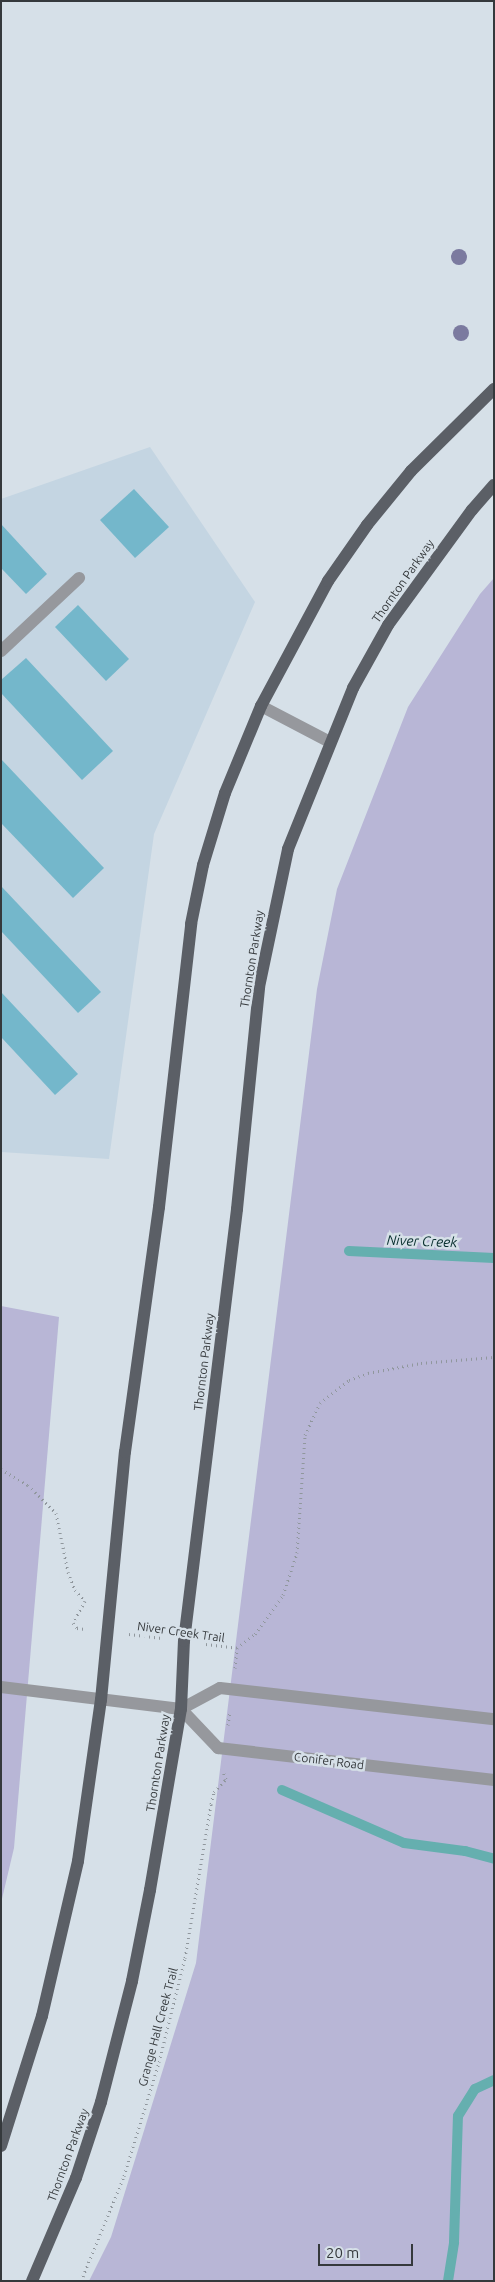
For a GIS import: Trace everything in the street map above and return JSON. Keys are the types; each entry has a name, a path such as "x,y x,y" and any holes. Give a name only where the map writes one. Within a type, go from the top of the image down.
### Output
{"main road":[{"path":"1,2146 62,1942 78,1861 101,1700 125,1452 159,1207 191,924 203,866 224,793 261,706 328,580 367,525 411,471 494,389"},
{"name":"Thornton Parkway","path":"32,2281 76,2178 115,2055 150,1890 180,1709 184,1641 237,1210 259,987 288,849 353,688 388,625 466,517 494,486"}],"street":[{"path":"1,651 79,578"},
{"path":"261,706 330,742"},
{"path":"1,1687 180,1709 220,1688 494,1719"},
{"name":"Conifer Road","path":"180,1709 218,1748 494,1780"}],"path":[{"name":"Niver Creek Trail","path":"1,1469 28,1485 56,1513 69,1577 75,1590 85,1601 72,1623 77,1628 237,1648 255,1634 283,1595 296,1553 305,1435 316,1411 331,1392 349,1380 392,1367 494,1357"},
{"name":"Grange Hall Creek Trail","path":"81,2281 124,2176 159,2062 186,1958 211,1804 214,1792 226,1780 222,1774"}],"shaded area":[{"path":"150,447 255,602 154,834 109,1159 1,1152 1,499"},
{"path":"494,578 494,2281 89,2281 111,2237 196,1963 317,989 337,889 408,707 480,594"},
{"path":"1,1306 59,1317 14,1848 1,1903"}],"building":[{"path":"134,489 169,527 135,558 100,520"},
{"path":"1,524 47,574 26,594 1,568"},
{"path":"78,605 129,659 106,681 55,627"},
{"path":"26,658 113,751 82,780 1,693 1,680"},
{"path":"1,759 104,868 73,898 1,823"},
{"path":"1,886 101,992 78,1013 1,931"},
{"path":"1,992 78,1074 55,1095 1,1037"}],"waterway":[{"name":"Niver Creek","path":"349,1251 494,1258"},
{"path":"282,1790 404,1843 465,1851 494,1859"},
{"path":"448,2281 454,2242 458,2116 475,2089 494,2080"}]}
